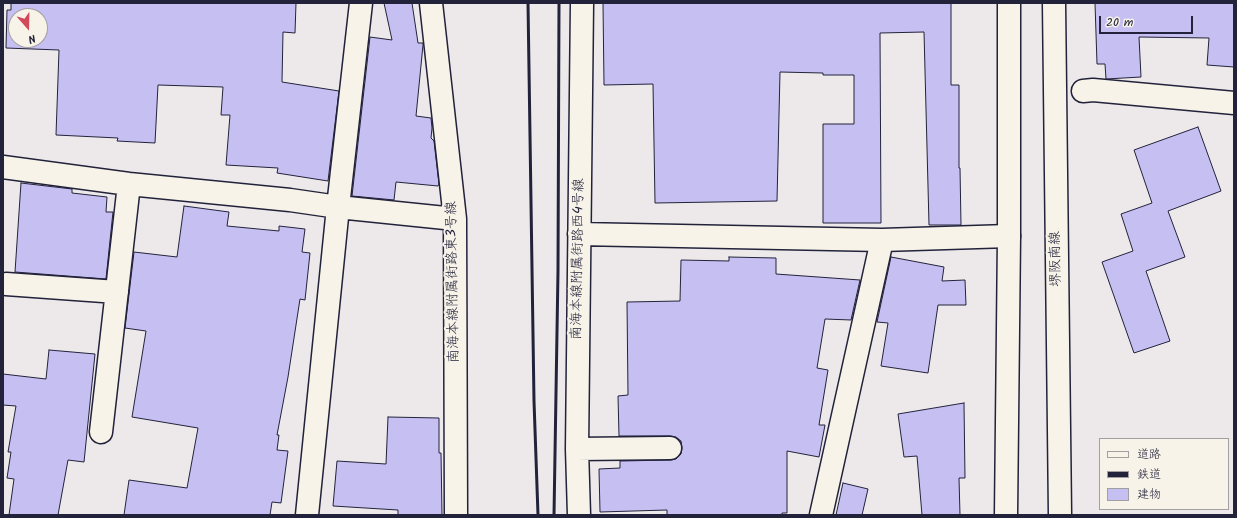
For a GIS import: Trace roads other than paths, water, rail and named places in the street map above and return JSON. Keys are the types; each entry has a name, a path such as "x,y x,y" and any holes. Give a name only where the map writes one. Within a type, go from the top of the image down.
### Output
{"street":[{"path":"307,515 338,207 361,3"},
{"name":"南海本線附属街路東3号線","path":"431,3 455,219 456,515"},
{"name":"南海本線附属街路西4号線","path":"579,515 577,449 582,3"},
{"path":"1006,515 1009,236 1009,3"},
{"name":"堺阪南線","path":"1054,3 1060,515"},
{"path":"1083,91 1093,90 1234,103"},
{"path":"3,167 129,184 290,200 338,207 455,219"},
{"path":"101,432 129,184"},
{"path":"579,234 882,240 1009,236"},
{"path":"821,515 882,240"},
{"path":"6,284 117,292"},
{"path":"577,449 670,448"}],"railway":[{"path":"528,3 534,401 538,515"},
{"path":"554,515 558,271 559,3"}]}
